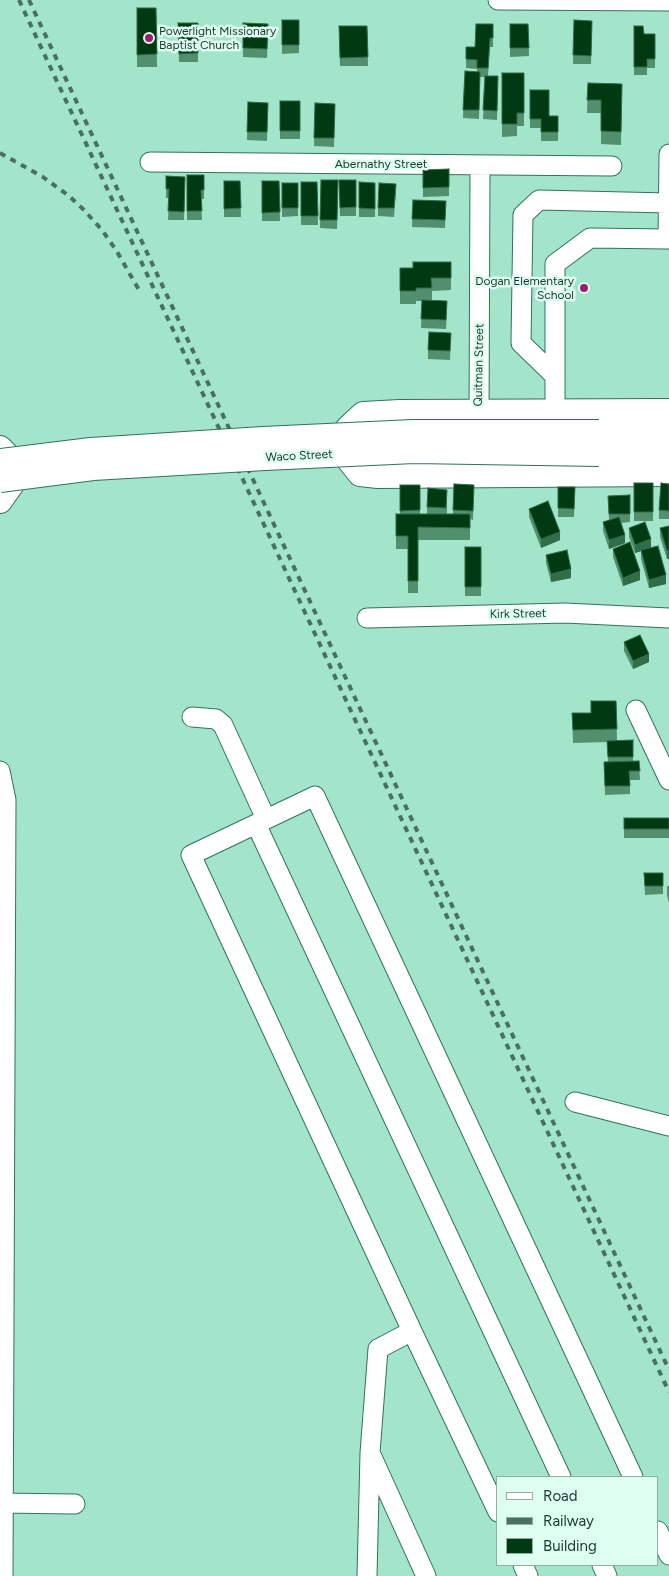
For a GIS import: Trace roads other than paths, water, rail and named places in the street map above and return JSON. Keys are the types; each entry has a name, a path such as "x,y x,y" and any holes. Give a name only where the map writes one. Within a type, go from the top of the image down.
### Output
{"main road":[{"path":"669,411 400,412 363,414 348,428 348,459 360,474 378,476 669,474"},
{"name":"Waco Street","path":"0,461 91,450 413,432 599,443"},
{"path":"599,443 669,432"},
{"path":"599,443 669,454"},
{"name":"Waco Street","path":"0,480 93,468 264,458 599,443"},
{"path":"0,448 6,454 12,484 0,501"}],"street":[{"path":"498,0 669,1"},
{"path":"555,412 555,264 590,238 668,239 669,154"},
{"name":"Abernathy Street","path":"150,162 612,166"},
{"name":"Quitman Street","path":"478,474 480,165"},
{"path":"555,376 521,343 523,215 538,200 668,202"},
{"name":"Kirk Street","path":"368,618 566,613 669,618"},
{"path":"636,710 669,780"},
{"path":"192,717 216,719 223,724 261,822 561,1476"},
{"path":"0,771 6,800 3,908 2,1576"},
{"path":"497,1510 191,855 316,796 633,1476"},
{"path":"576,1102 669,1126"},
{"path":"367,1576 370,1453 378,1350 412,1331"},
{"path":"370,1453 426,1576"},
{"path":"1,1503 75,1504"},
{"path":"659,1533 669,1555"}],"railway":[{"path":"19,0 669,1392"},
{"path":"29,0 669,1370"},
{"path":"0,153 43,177 83,209 102,230 116,250 139,290"}],"place":[{"name":"Powerlight Missionary Baptist Church","path":"149,38"},
{"name":"Dogan Elementary School","path":"584,288"}]}
